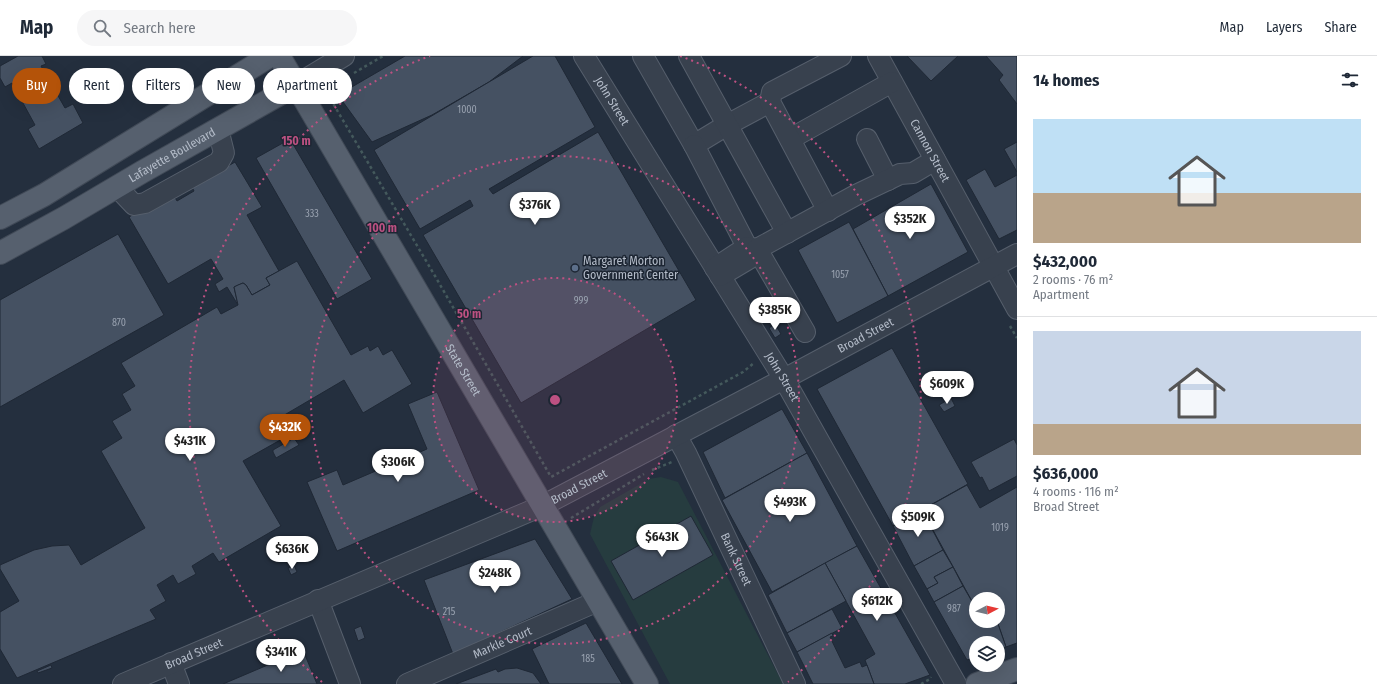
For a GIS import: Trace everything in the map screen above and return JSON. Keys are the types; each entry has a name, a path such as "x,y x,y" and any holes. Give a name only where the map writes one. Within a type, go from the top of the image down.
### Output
{"main road":[{"path":"0,218 44,195 270,56"},
{"name":"State Street","path":"279,56 286,68"},
{"name":"Lafayette Boulevard","path":"0,253 263,104"},
{"name":"State Street","path":"307,104 647,684"},
{"path":"44,195 52,207 64,218"},
{"path":"977,684 1017,669"}],"street":[{"name":"Lafayette Boulevard","path":"324,68 344,56"},
{"path":"643,56 752,248 805,332"},
{"path":"689,56 787,233"},
{"path":"828,211 770,102 772,92 841,56"},
{"name":"Cannon Street","path":"878,56 993,266 1013,317"},
{"name":"John Street","path":"587,57 784,379 956,684"},
{"path":"790,139 892,82"},
{"path":"694,145 770,102"},
{"path":"117,187 134,205 145,203 212,166 219,162 224,153 218,130"},
{"path":"867,139 894,177"},
{"path":"752,248 787,233 894,177 913,173 932,155"},
{"path":"718,272 752,257 752,248"},
{"name":"Broad Street","path":"123,684 542,506 784,379 1017,254"},
{"name":"Bank Street","path":"676,435 796,684"},
{"path":"318,600 350,684"},
{"name":"Markle Court","path":"407,684 598,601"},
{"path":"171,664 180,684"}],"path":[{"path":"333,104 551,477 743,372 755,362"},
{"path":"1013,317 1017,338"},
{"path":"572,524 570,519 649,471 674,461"},
{"path":"920,684 930,679"}],"green space":[{"path":"661,477 678,482 783,684 670,684 590,534 594,517 600,507 649,479"}],"building":[{"path":"18,56 42,56 46,64 41,66 42,68 12,68 12,83 5,87 0,78 0,66"},
{"path":"405,56 523,56 489,82 432,115 372,142 345,104 352,104 352,87"},
{"name":"Margaret Morton Government Center","path":"533,56 555,56 595,127 489,189 493,194 598,132 696,300 521,403 423,235 473,206 470,200 420,229 374,150"},
{"path":"907,56 958,56 931,81"},
{"path":"986,56 1017,56 1017,104 999,80 1003,75"},
{"path":"61,101 65,108 73,104 83,123 39,149 28,129 35,125 24,104 61,104"},
{"path":"290,139 372,279 337,299 256,158"},
{"path":"1017,142 1017,172 1004,149"},
{"path":"235,162 262,207 247,215 279,271 266,278 270,285 252,295 243,283 234,287 238,305 227,287 219,292 215,284 223,279 211,259 168,284 129,217 172,192 177,201 194,191 192,187"},
{"path":"985,169 995,187 1017,175 1017,230 999,239 966,180"},
{"path":"931,184 968,252 888,296 853,229"},
{"path":"849,222 888,296 837,323 798,250"},
{"path":"118,234 164,315 0,407 0,300"},
{"path":"297,261 351,355 368,346 370,351 378,346 383,355 392,350 412,384 363,413 344,380 281,417 291,434 243,461 281,526 219,562 213,553 192,566 196,574 178,584 173,575 157,585 166,601 150,610 156,619 17,678 0,649 0,612 19,601 0,569 0,565 34,550 52,546 69,545 81,565 145,528 101,451 122,438 112,421 131,410 122,394 135,386 121,363 217,307 221,314 238,305 234,287 243,283 252,295 270,285 266,278"},
{"path":"775,324 781,334 775,338 769,328"},
{"path":"892,348 968,484 893,526 817,389"},
{"path":"437,392 479,490 337,551 307,482 337,470 343,485 427,449 408,404"},
{"path":"951,398 955,406 944,412 939,405"},
{"path":"782,409 807,453 725,498 703,452"},
{"path":"299,414 308,429 301,434 292,418"},
{"path":"294,438 299,445 276,458 273,450"},
{"path":"1014,439 1017,445 1017,476 989,491 982,477 980,478 971,462"},
{"path":"807,453 857,546 772,592 722,500"},
{"path":"967,485 980,508 1017,487 1017,643 1006,647 1005,636 1002,636 999,628 1005,628 1005,592 969,592 969,596 922,510"},
{"path":"922,510 943,550 914,566 893,526"},
{"path":"691,516 713,555 633,600 611,561"},
{"path":"535,539 572,599 453,654 424,580"},
{"path":"857,546 930,675 905,684 874,684 865,660 875,654 825,563"},
{"path":"943,550 953,567 934,577 938,583 927,589 914,566"},
{"path":"825,563 846,601 787,633 768,595"},
{"path":"294,565 297,572 291,575 288,568"},
{"path":"953,567 963,586 934,602 927,589 938,583 934,577"},
{"path":"963,586 969,596 969,628 999,628 1002,636 969,636 969,659 967,660 934,602"},
{"path":"832,609 842,628 797,652 787,633"},
{"path":"586,623 622,684 549,684 532,649"},
{"path":"361,626 365,638 358,641 354,629"},
{"path":"832,633 833,636 830,637 845,668 860,662 862,667 867,665 874,684 813,684 797,652"},
{"path":"303,650 317,684 223,684"},
{"path":"51,665 52,668 38,673 37,671"},
{"path":"517,668 533,673 541,684 456,684 496,669 498,672 505,669"}],"place":[{"name":"Margaret Morton Government Center","path":"575,268"}]}
